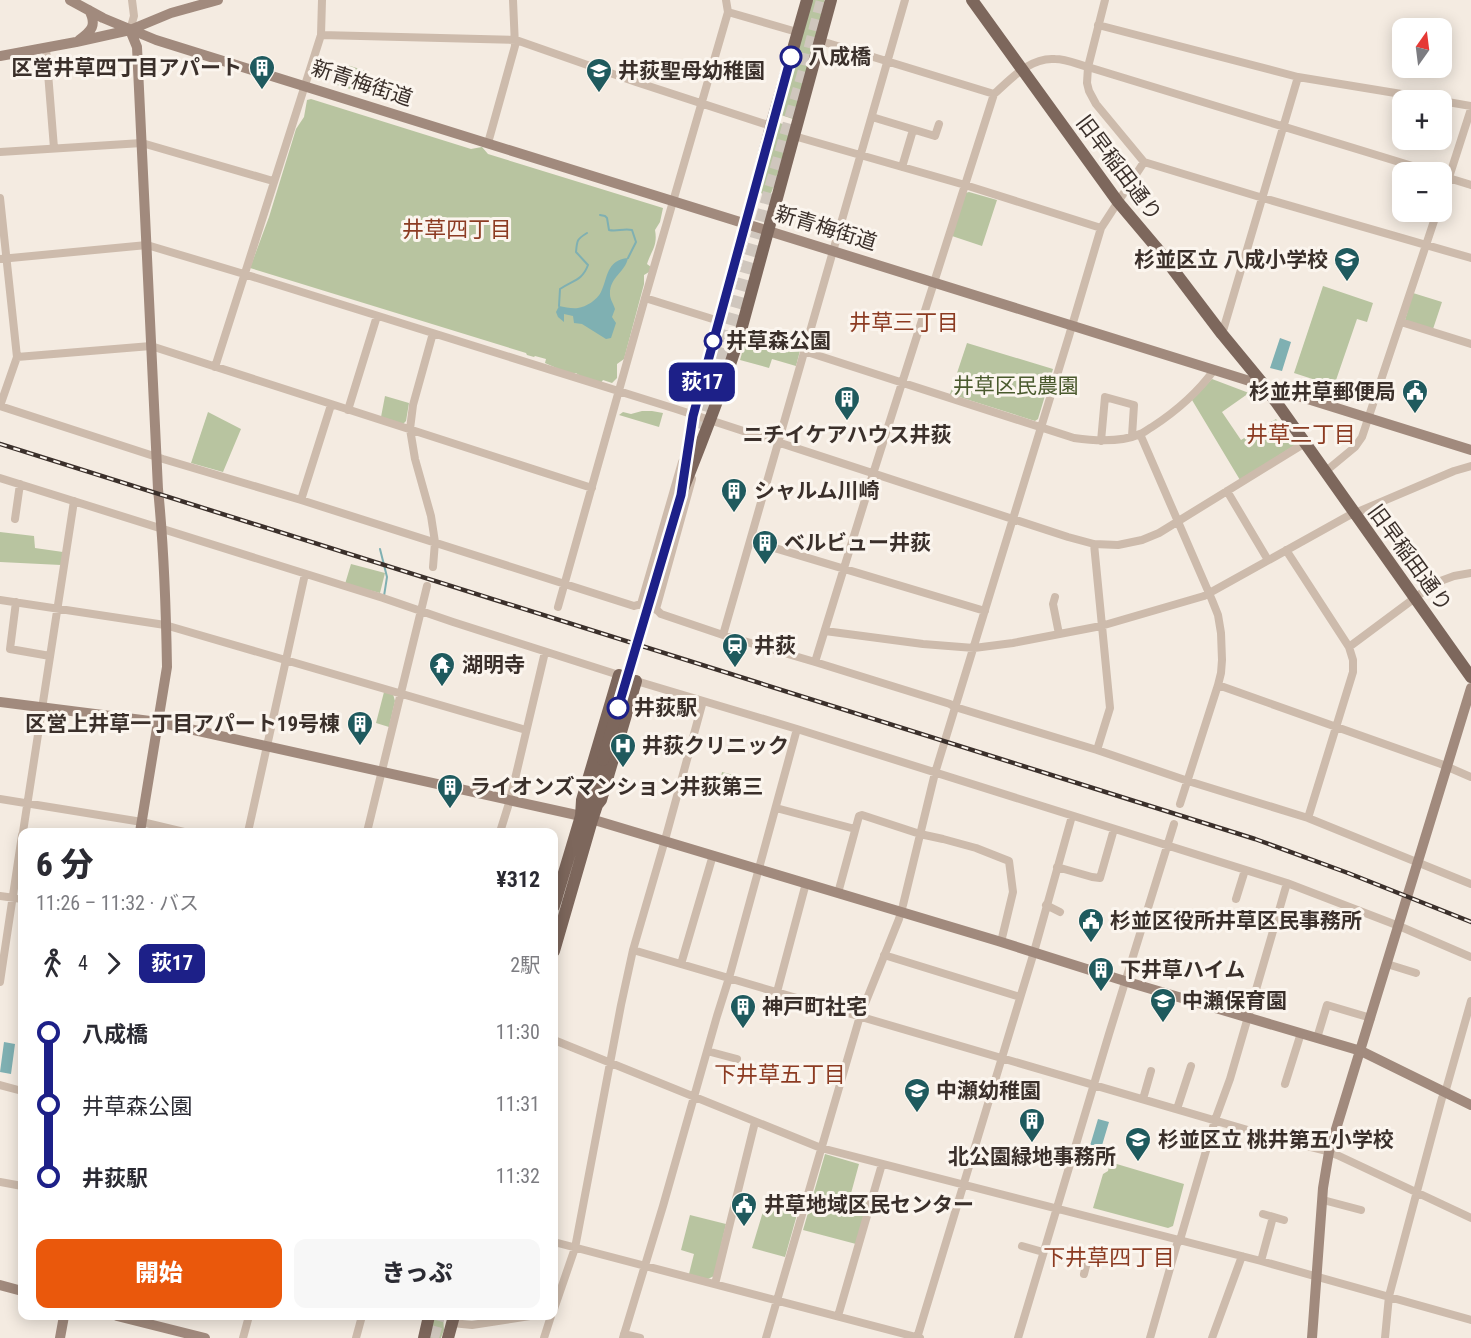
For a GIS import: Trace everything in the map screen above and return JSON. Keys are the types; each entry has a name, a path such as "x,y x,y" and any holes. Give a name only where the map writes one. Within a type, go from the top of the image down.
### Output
{"main road":[{"path":"681,495 693,416 807,0"},
{"name":"旧早稲田通り","path":"972,0 1118,202 1264,386 1471,677"},
{"path":"558,934 586,818 681,495 711,421 743,325 830,1"},
{"path":"755,190 764,200 774,198 779,194"},
{"path":"701,386 709,394 715,395 721,392"},
{"path":"586,818 582,800 618,675"},
{"path":"558,895 586,818 602,800 636,681"},
{"path":"424,1338 428,1320"},
{"path":"448,1338 453,1320"}],"street":[{"name":"新青梅街道","path":"70,0 130,30 156,40 1471,450"},
{"path":"0,799 141,827 167,668 137,47 130,30 134,16 132,0"},
{"path":"0,56 130,30 203,2 218,0"},
{"path":"215,367 321,35 322,0"},
{"path":"488,143 516,40 513,0"},
{"path":"558,606 728,12 726,0"},
{"path":"723,635 905,0"},
{"path":"1106,0 1088,67 1087,83 1096,104 1143,162 1471,258"},
{"path":"76,42 86,35 93,25 93,18 88,10"},
{"path":"728,12 797,32"},
{"path":"1098,25 1298,77 1392,93"},
{"path":"321,35 516,40 771,126"},
{"path":"821,41 994,94"},
{"path":"46,48 54,148"},
{"path":"815,662 994,94 1022,69 1036,61 1056,59 1399,162"},
{"path":"1222,334 1298,77"},
{"path":"1451,162 1471,108 1452,104"},
{"path":"872,117 935,136 939,124"},
{"path":"902,167 913,130"},
{"path":"794,136 965,185 1101,228"},
{"path":"0,152 142,142 273,181"},
{"path":"766,1338 860,1016 902,912 935,773 1101,228 1143,162"},
{"path":"1452,179 1471,185"},
{"path":"0,198 3,259 17,357 0,406 634,606 640,604 656,609 661,614 723,635 950,704 1308,818 1471,884"},
{"path":"1326,471 1359,442 1369,419 1434,222"},
{"path":"3,259 147,245 433,333 1094,544 1118,544 1142,540 1159,533 1305,443"},
{"path":"645,298 719,321"},
{"path":"348,410 377,316"},
{"path":"1401,322 1471,344"},
{"path":"433,333 413,405 410,429 415,459 431,516 435,542 433,567"},
{"path":"17,357 151,346 592,488"},
{"path":"804,351 1041,428 1074,438 1101,441 1136,435 1169,416 1214,370"},
{"path":"1101,441 1106,397 1134,405 1136,435 1178,522 1218,615 1222,647 1218,685 1180,804"},
{"path":"301,500 331,405"},
{"path":"640,604 692,430"},
{"path":"656,609 705,434"},
{"path":"825,631 923,644 974,648 1101,626 1204,596 1353,513 1471,466"},
{"path":"0,478 161,527 636,681 797,729 1287,883 1399,926 1471,957"},
{"path":"15,519 20,484"},
{"path":"1227,491 1268,560"},
{"path":"24,828 74,501"},
{"path":"751,541 985,611"},
{"path":"1094,544 1110,708 1097,750"},
{"path":"1286,550 1349,647 1353,660 1353,672 1308,818"},
{"path":"1349,647 1435,583 1471,573"},
{"path":"249,828 305,574"},
{"path":"368,828 427,586"},
{"path":"1055,597 1053,604 1059,634"},
{"path":"0,600 165,625 526,730"},
{"path":"16,602 10,649 50,656"},
{"path":"501,828 545,651"},
{"path":"1218,685 1447,766 1471,777"},
{"path":"1312,1338 1325,1170 1329,1152 1471,688"},
{"path":"558,1297 575,1248 633,950 703,701"},
{"path":"0,702 158,722 586,818 1360,1050 1471,1105"},
{"path":"640,1338 624,1336 729,978 797,729"},
{"path":"776,808 855,830"},
{"path":"838,893 859,816 862,814 920,834 976,848 1009,861 1013,892 1001,942"},
{"path":"558,1243 918,1338 1047,908 1072,816"},
{"path":"1018,1338 1174,824"},
{"path":"1057,867 1100,878 1114,829"},
{"path":"681,964 713,855"},
{"path":"0,981 18,866"},
{"path":"1236,899 1245,870"},
{"path":"777,992 806,883"},
{"path":"1150,1338 1215,1120 1230,1079 1287,883"},
{"path":"0,896 18,899"},
{"path":"1046,905 1060,912"},
{"path":"633,950 1329,1152 1471,1218"},
{"path":"884,956 1020,997"},
{"path":"1387,964 1416,973"},
{"path":"1385,1338 1389,1296 1442,1098 1471,1001"},
{"path":"1317,1038 1328,1005 1371,1018"},
{"path":"1285,1084 1300,1033"},
{"path":"558,1042 821,1148 1261,1261 1471,1320"},
{"path":"707,1051 737,1059"},
{"path":"1177,1109 1191,1065"},
{"path":"1143,1099 1151,1071"},
{"path":"0,1085 18,1090"},
{"path":"715,1284 755,1122"},
{"path":"838,1316 882,1164"},
{"path":"0,1182 18,1185"},
{"path":"1323,1200 1361,1210"},
{"path":"1263,1214 1284,1220"},
{"path":"1261,1261 1273,1217"},
{"path":"1022,1246 1043,1252"},
{"path":"1212,1338 1242,1256"},
{"path":"0,1286 18,1290"},
{"path":"60,1338 63,1320"},
{"path":"147,1320 205,1338"},
{"path":"243,1338 248,1320"},
{"path":"356,1338 361,1320"},
{"path":"456,1320 471,1325 504,1320"},
{"path":"543,1338 550,1320"}],"green space":[{"path":"812,0 824,0 826,5 796,120 778,114"},
{"path":"344,64 366,71 360,92 337,85"},
{"path":"311,99 471,149 482,147 488,154 663,208 660,222 655,230 655,244 647,264 651,267 644,275 644,284 624,359 617,364 617,378 612,383 603,380 600,384 587,381 576,373 570,374 545,363 546,359 250,268 269,217 296,129 304,117 307,100"},
{"path":"776,122 793,127 772,191 764,195 760,192"},
{"path":"969,192 997,200 982,246 952,236 965,193"},
{"path":"1323,286 1373,303 1367,322 1357,319 1334,386 1294,373"},
{"path":"1413,293 1442,302 1433,329 1405,320"},
{"path":"748,332 801,347 796,366 772,359 769,368 740,360"},
{"name":"井草区民農園","path":"967,343 1053,369 1038,419 1035,421 950,394"},
{"path":"1212,379 1249,393 1222,412 1241,440 1276,419 1295,445 1240,480 1192,400"},
{"path":"385,396 409,403 406,421 403,424 381,417"},
{"path":"642,411 663,413 659,427 619,415 623,412 631,414"},
{"path":"208,412 241,429 223,472 191,463"},
{"path":"0,532 34,536 35,548 63,552 61,565 0,562"},
{"path":"351,564 385,573 380,593 345,584"},
{"path":"384,692 393,694 395,701 389,727 376,723"},
{"path":"722,772 741,777 737,798 717,793"},
{"path":"825,1154 859,1164 850,1197 868,1203 856,1244 803,1230"},
{"path":"1110,1162 1184,1184 1173,1226 1168,1228 1093,1208 1103,1174 1108,1171"},
{"path":"768,1195 800,1204 785,1257 752,1248"},
{"path":"690,1215 726,1224 714,1276 708,1279 689,1274 694,1254 681,1250"},
{"path":"432,1320 443,1320 444,1330 441,1338 427,1338"}],"water":[{"path":"628,258 610,289 610,297 615,309 612,317 616,323 611,338 606,339 582,324 574,323 573,316 564,314 564,322 558,317 556,312 559,306 578,308 594,300 601,292 609,270 615,262"},
{"path":"1280,338 1291,342 1282,371 1270,368"},
{"path":"4,1042 15,1044 11,1074 0,1072"},
{"path":"1098,1119 1109,1122 1100,1152 1089,1149"}],"waterway":[{"path":"600,215 607,218 609,230 632,230 636,242 628,258"},
{"path":"559,306 560,289 580,277 588,265 576,252 578,240 587,233"},
{"path":"380,549 387,577 384,596"}],"tunnel":[{"path":"701,429 822,0"},
{"path":"558,904 560,897"},
{"path":"433,1338 438,1320"}],"railway":[{"path":"0,444 1255,839 1471,922"}],"bus line":[{"name":"荻17","path":"618,708 681,495 693,416 791,57"}],"place":[{"name":"八成橋","path":"791,57"},
{"name":"区営井草四丁目アパート","path":"262,91"},
{"name":"井荻聖母幼稚園","path":"599,94"},
{"name":"杉並区立 八成小学校","path":"1347,283"},
{"name":"井草森公園","path":"713,341"},
{"name":"杉並井草郵便局","path":"1415,415"},
{"name":"ニチイケアハウス井荻","path":"847,422"},
{"name":"シャルム川崎","path":"734,514"},
{"name":"ベルビュー井荻","path":"765,566"},
{"name":"井荻","path":"735,669"},
{"name":"湖明寺","path":"442,688"},
{"name":"井荻駅","path":"618,708"},
{"name":"区営上井草一丁目アパート19号棟","path":"360,747"},
{"name":"井荻クリニック","path":"623,769"},
{"name":"ライオンズマンション井荻第三","path":"450,810"},
{"name":"杉並区役所井草区民事務所","path":"1091,944"},
{"name":"下井草ハイム","path":"1101,993"},
{"name":"中瀬保育園","path":"1163,1024"},
{"name":"神戸町社宅","path":"743,1030"},
{"name":"中瀬幼稚園","path":"917,1114"},
{"name":"北公園緑地事務所","path":"1032,1144"},
{"name":"杉並区立 桃井第五小学校","path":"1138,1163"},
{"name":"井草地域区民センター","path":"744,1228"}],"district":[{"name":"井草四丁目","path":"457,229"},
{"name":"井草三丁目","path":"904,322"},
{"name":"井草二丁目","path":"1301,434"},
{"name":"下井草五丁目","path":"780,1074"},
{"name":"下井草四丁目","path":"1109,1257"}]}
